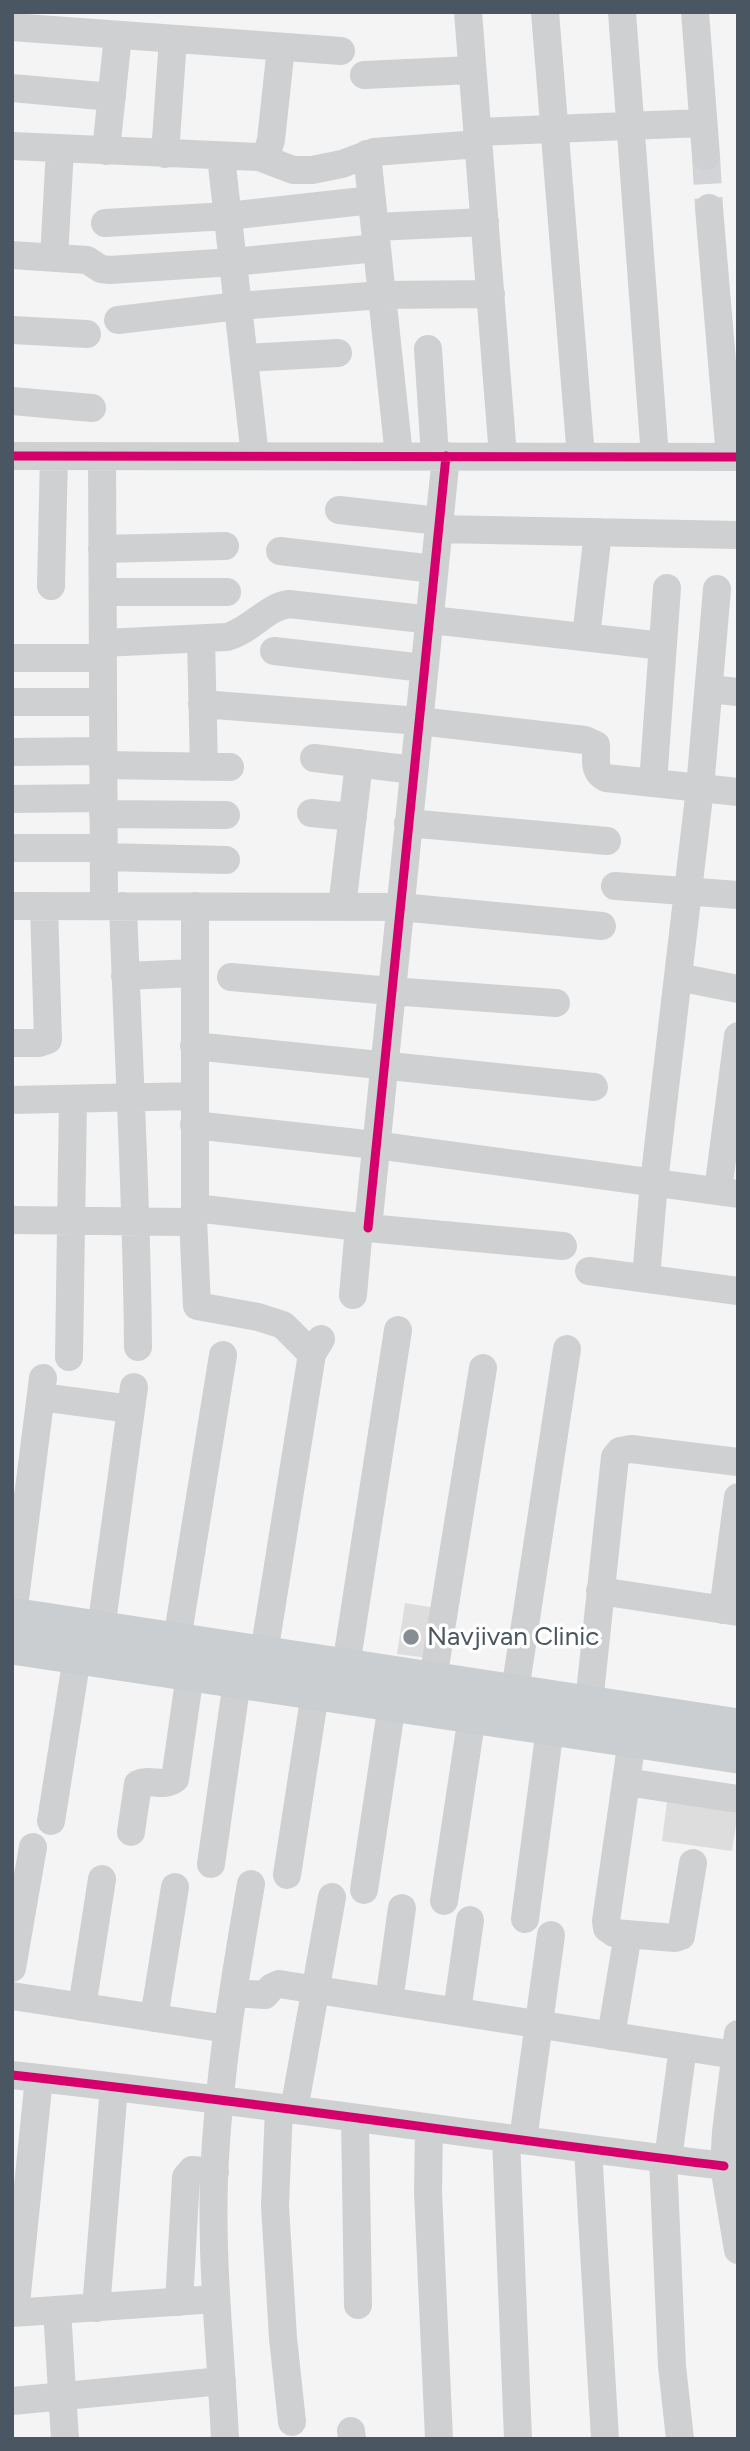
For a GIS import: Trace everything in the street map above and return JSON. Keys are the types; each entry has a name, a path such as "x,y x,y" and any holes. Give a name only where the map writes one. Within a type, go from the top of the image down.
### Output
{"main road":[{"path":"13,1615 738,1726"},
{"path":"12,1647 738,1756"}],"street":[{"path":"468,12 503,456"},
{"path":"545,12 581,457"},
{"path":"622,12 655,457"},
{"path":"695,12 705,156"},
{"path":"12,27 124,28 173,39 341,51"},
{"path":"106,151 111,97 124,28"},
{"path":"166,154 173,39"},
{"path":"259,157 267,153 271,139 281,47"},
{"path":"364,75 472,70"},
{"path":"12,89 111,97"},
{"path":"12,146 259,157 293,170 313,170 342,164 367,154 478,138 555,129 703,123"},
{"path":"54,258 60,149"},
{"path":"367,154 399,456"},
{"path":"221,157 255,456"},
{"path":"12,456 734,457 709,208"},
{"path":"105,223 228,216 374,225 485,222"},
{"path":"12,255 86,260 101,270 233,262 374,225"},
{"path":"118,320 238,306 382,295 491,294"},
{"path":"12,330 87,334"},
{"path":"354,1295 375,1146 439,525 440,456 428,349"},
{"path":"244,358 338,353"},
{"path":"12,401 92,408"},
{"path":"51,586 54,456"},
{"path":"102,456 104,853 125,976 137,1222 138,1347"},
{"path":"339,510 439,525 738,535"},
{"path":"586,637 598,532"},
{"path":"102,549 225,546"},
{"path":"280,551 434,569"},
{"path":"653,783 667,589"},
{"path":"646,1278 654,1182 700,788 717,589"},
{"path":"103,592 227,592"},
{"path":"12,658 227,637 241,633 274,608 289,604 663,646"},
{"path":"12,752 217,767 202,704 201,639"},
{"path":"274,651 424,668"},
{"path":"709,690 738,692"},
{"path":"12,702 103,702"},
{"path":"202,704 419,721 592,742 596,745 596,768 599,775 606,778 738,792"},
{"path":"314,758 414,770"},
{"path":"342,907 359,763"},
{"path":"12,799 226,815"},
{"path":"310,813 352,817"},
{"path":"408,823 607,841"},
{"path":"12,848 226,860"},
{"path":"615,886 738,895"},
{"path":"12,906 400,907 602,926"},
{"path":"12,1043 39,1043 48,1040 44,906"},
{"path":"195,906 194,1214 197,1306 258,1317 283,1325 317,1346 264,1653"},
{"path":"125,976 194,973"},
{"path":"231,977 556,1003"},
{"path":"678,977 738,989"},
{"path":"194,1125 728,1193 738,1036"},
{"path":"194,1046 594,1087"},
{"path":"12,1100 194,1096"},
{"path":"69,1357 73,1099"},
{"path":"12,1220 186,1222 194,1214 563,1246"},
{"path":"589,1271 738,1291"},
{"path":"346,1666 398,1330"},
{"path":"515,1691 567,1349"},
{"path":"177,1640 223,1355"},
{"path":"433,1679 483,1368"},
{"path":"13,1615 24,1436 42,1387 133,1398 101,1629"},
{"path":"589,1703 615,1457 620,1451 631,1449 738,1462"},
{"path":"600,1591 730,1611 738,1497"},
{"path":"51,1821 77,1657"},
{"path":"131,1832 138,1784 148,1781 167,1783 175,1779 190,1674"},
{"path":"211,1864 237,1681"},
{"path":"287,1875 316,1693"},
{"path":"364,1889 391,1704"},
{"path":"444,1901 472,1716"},
{"path":"525,1919 550,1728"},
{"path":"632,1740 607,1928 614,1933 675,1938 681,1936 693,1863"},
{"path":"626,1782 738,1799"},
{"path":"12,1968 33,1847"},
{"path":"82,2007 102,1879"},
{"path":"240,2439 228,2184 227,2029 251,1884"},
{"path":"154,2018 176,1887"},
{"path":"292,2422 283,2337 275,2206 286,2109 316,1989 332,1897"},
{"path":"389,2001 402,1908"},
{"path":"457,2011 470,1920"},
{"path":"611,2036 628,1934"},
{"path":"519,2439 514,2139 540,2025 551,1935"},
{"path":"233,1993 265,1995 279,1984 683,2047 737,2045 729,2160 738,2250"},
{"path":"12,1996 227,2029"},
{"path":"680,2439 672,2366 665,2159 683,2047"},
{"path":"216,2299 14,2313 25,2076 228,2100 665,2159 729,2160"},
{"path":"96,2308 114,2087"},
{"path":"225,2439 216,2299 215,2172 228,2100"},
{"path":"355,2119 358,2305"},
{"path":"429,2129 428,2192 439,2439"},
{"path":"588,2149 605,2439"},
{"path":"179,2302 186,2176 192,2170 215,2172"},
{"path":"57,2310 65,2439"},
{"path":"12,2401 222,2381"}],"building":[{"path":"405,1603 436,1608 428,1658 397,1654"},
{"path":"667,1801 738,1811 732,1851 662,1841"}],"tunnel":[{"path":"706,156 709,208"}],"cycle path":[{"path":"12,456 738,457"},
{"path":"368,1228 446,456"},
{"path":"12,2075 724,2166"}],"place":[{"name":"Navjivan Clinic","path":"411,1637"}]}
